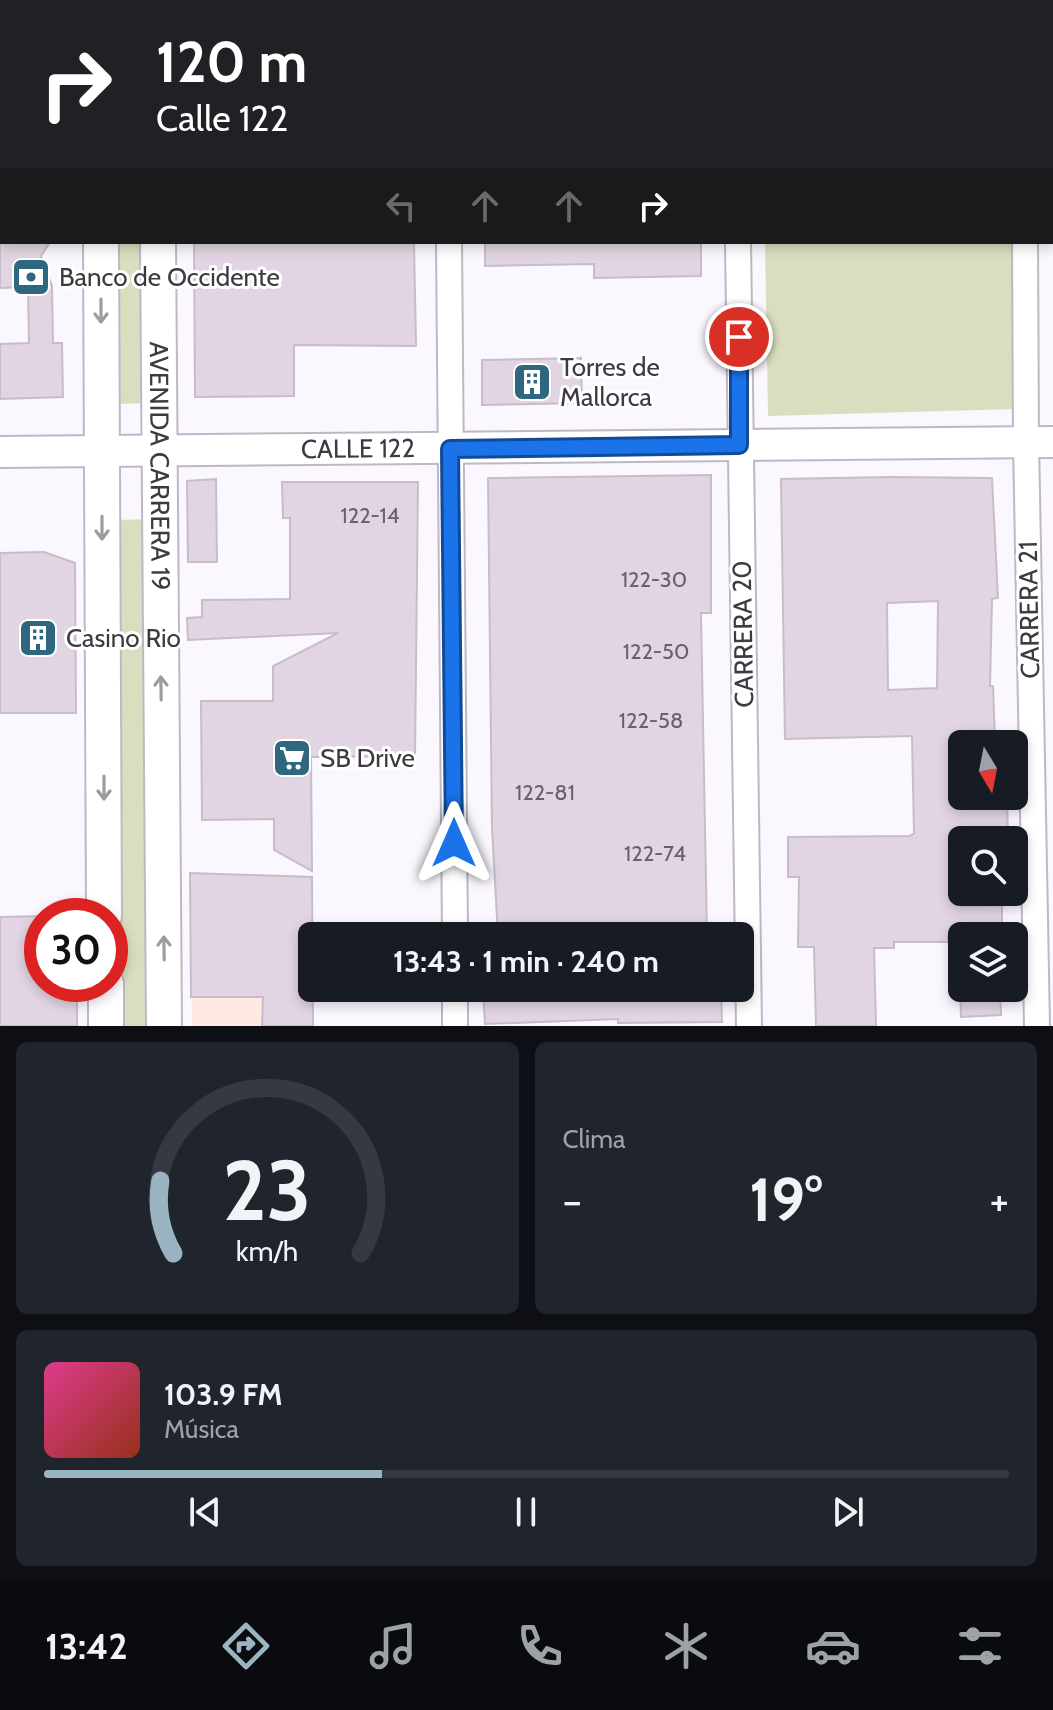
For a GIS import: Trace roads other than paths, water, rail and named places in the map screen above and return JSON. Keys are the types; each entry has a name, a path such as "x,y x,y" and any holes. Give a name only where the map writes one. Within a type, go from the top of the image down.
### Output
{"main road":[{"path":"101,244 104,898"},
{"name":"AVENIDA CARRERA 19","path":"158,244 164,1026"},
{"path":"106,1002 106,1026"}],"street":[{"path":"449,244 455,922"},
{"name":"CARRERA 20","path":"738,244 749,1026"},
{"name":"CARRERA 21","path":"1025,244 1039,442 1037,1026"},
{"name":"CALLE 122","path":"0,452 1039,442"},
{"path":"455,1002 455,1026"}],"place":[{"name":"Banco de Occidente","path":"31,277"},
{"name":"Torres de Mallorca","path":"532,382"},
{"name":"Casino Rio","path":"38,638"},
{"name":"SB Drive","path":"292,758"}]}
